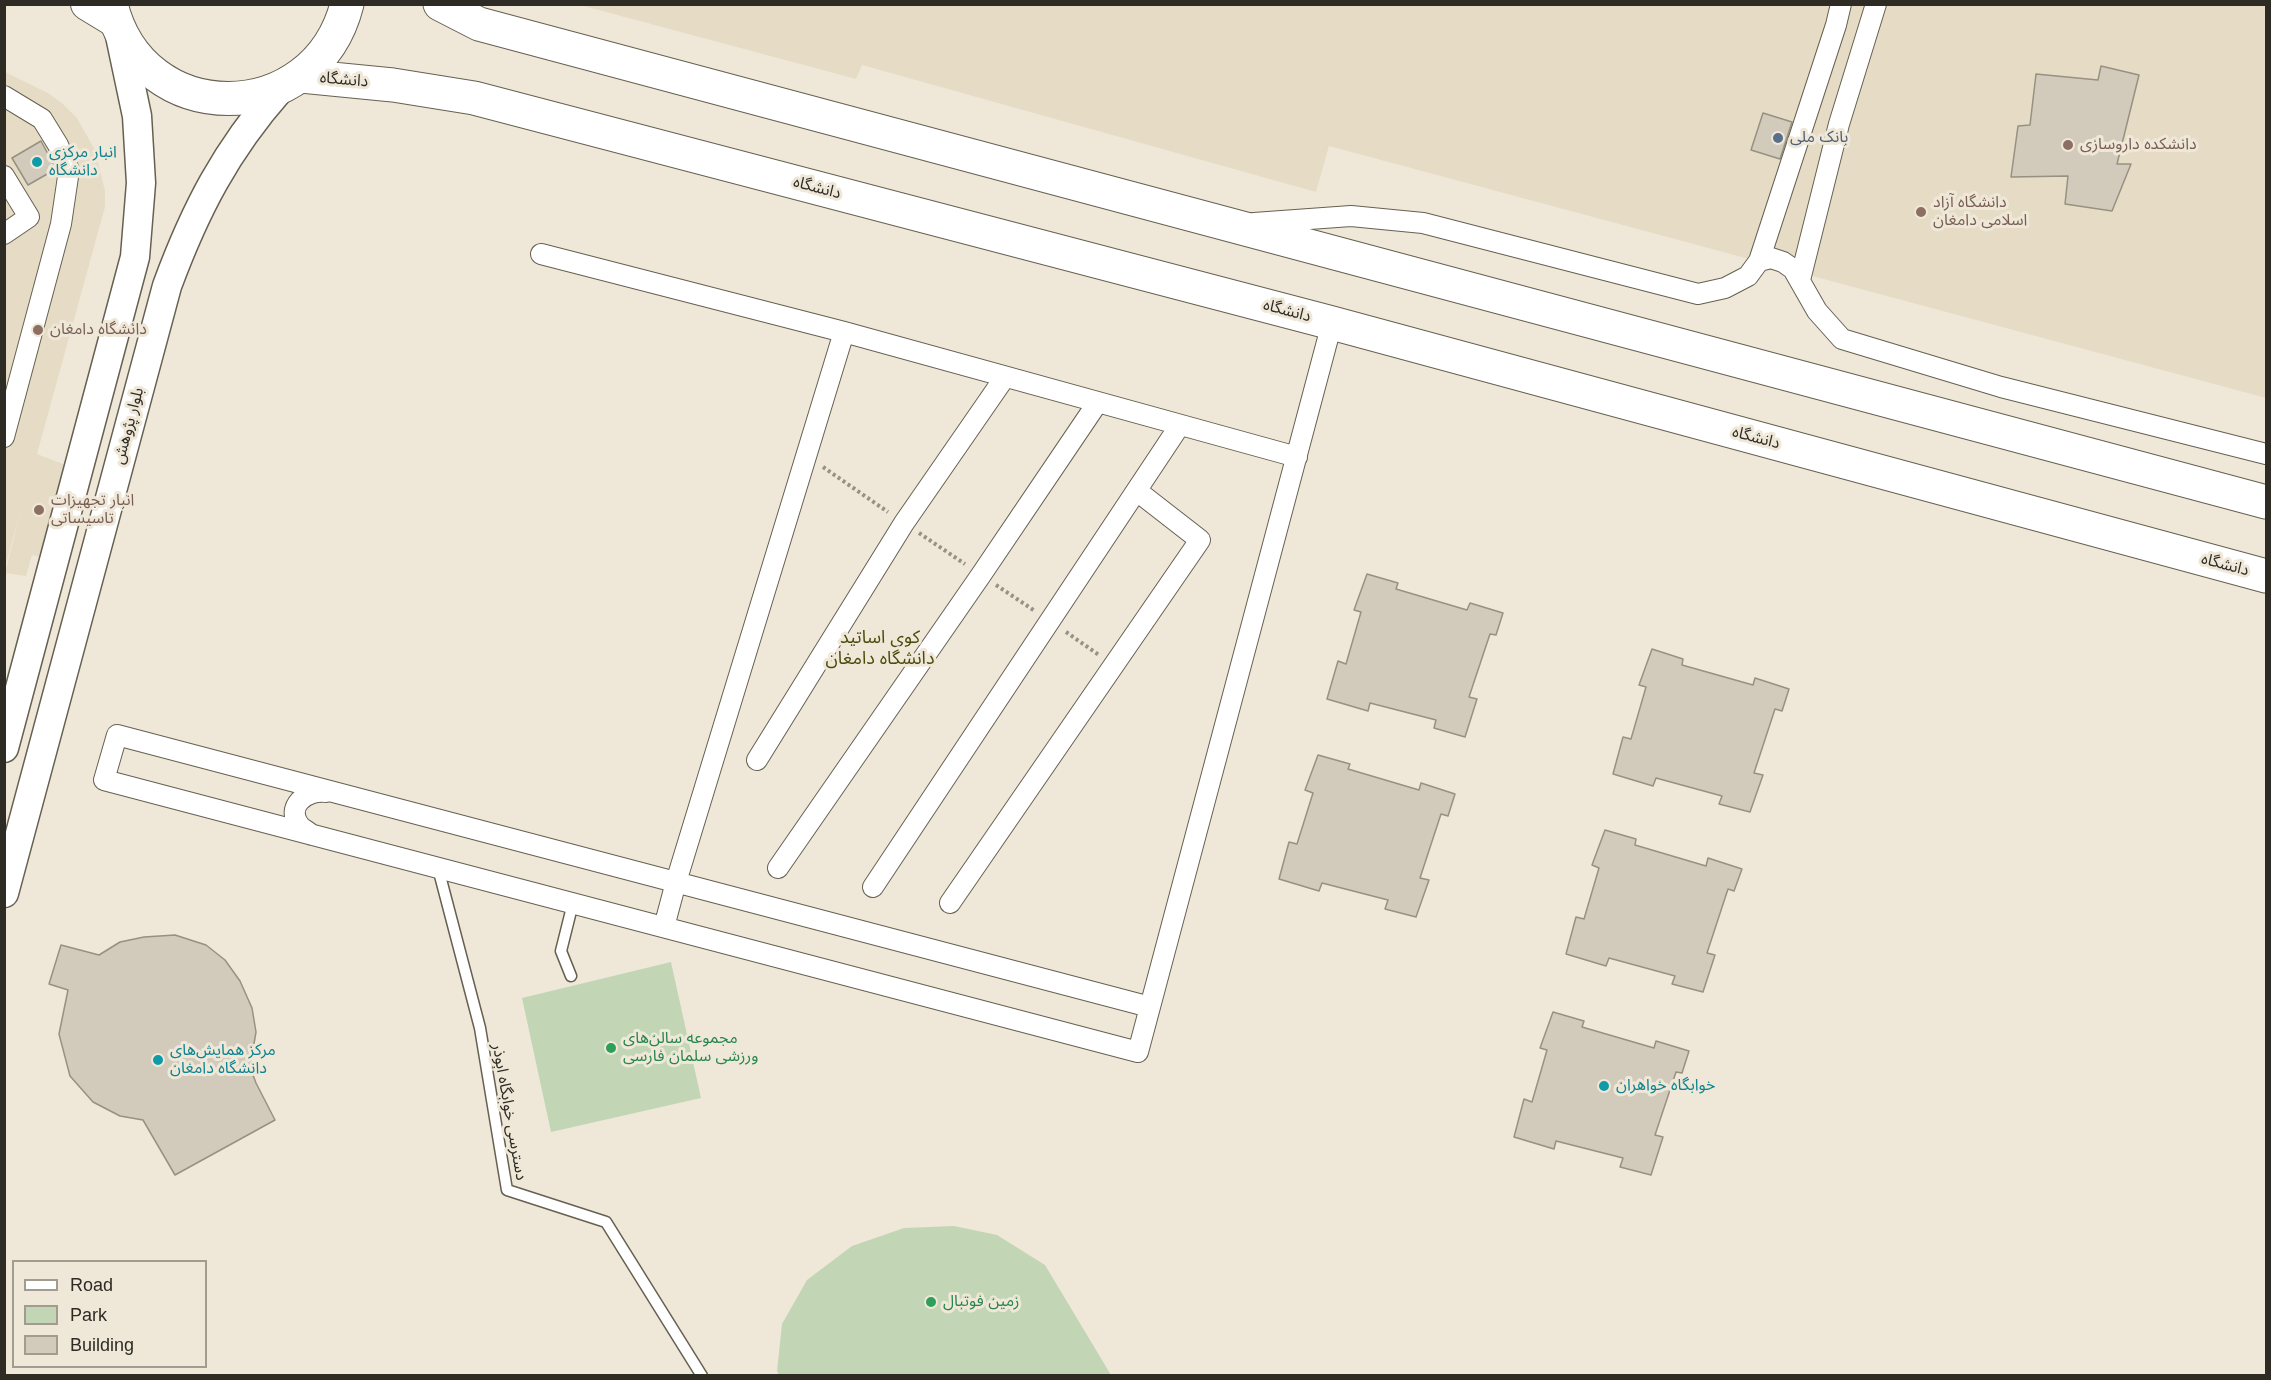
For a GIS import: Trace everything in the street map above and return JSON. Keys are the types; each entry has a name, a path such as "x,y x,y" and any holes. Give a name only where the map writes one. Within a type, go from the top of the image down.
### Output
{"highway":[{"path":"115,18 135,56 158,77 187,92 218,99 250,98 290,82 325,53 342,24 347,4"},
{"path":"440,4 479,24 2266,502"},
{"name":"دانشگاه","path":"290,82 393,84 474,98 1332,323 2266,576"}],"main road":[{"path":"87,4 115,18"}],"street":[{"path":"1231,225 1351,216 1424,223 1698,294 1725,288 1748,276 1759,261 1833,36 1841,4"},
{"path":"1800,280 1839,124 1876,4"},
{"path":"4,748 135,256 141,183 137,116 115,18"},
{"name":"بلوار پژوهش","path":"4,893 167,286 184,239 205,197 252,121 290,82"},
{"path":"4,96 42,119 58,145 69,170 61,225 10,400 4,437"},
{"path":"4,177 29,218"},
{"path":"4,234 29,218 61,225"},
{"path":"541,254 844,332 1297,457"},
{"path":"1759,261 1771,258 1793,269 1817,311 1842,339 2001,387 2266,454"},
{"path":"1150,1006 117,735 105,780 1138,1052 1332,323"},
{"path":"664,927 844,332"},
{"path":"757,760 904,522 1005,377"},
{"path":"778,868 1098,402"},
{"path":"873,887 1180,425"},
{"path":"950,903 1112,664 1200,540 1137,491"},
{"path":"312,835 300,826 295,815 297,805 305,794 318,791 338,793"}],"lane":[{"name":"دسترسی خوابگاه ابوذر","path":"438,868 480,1028 507,1190 606,1222 702,1376"},
{"path":"571,976 561,951 573,903"}],"path":[{"path":"807,456 1112,664"}],"shaded area":[{"name":"دانشگاه آزاد اسلامی دامغان","path":"580,5 2266,5 2266,398 1329,146 1316,192 862,65 856,79"},
{"name":"دانشگاه دامغان","path":"5,72 48,93 77,118 95,150 105,191 105,207 37,454 68,466 45,559 32,555 26,576 5,573 21,509 5,568"}],"green space":[{"name":"مجموعه سالن‌های ورزشی سلمان فارسی","path":"671,962 701,1098 551,1132 522,998"},
{"name":"زمین فوتبال","path":"954,1226 997,1235 1045,1265 1111,1375 779,1375 777,1371 782,1324 807,1280 852,1246 904,1228"}],"building":[{"name":"دانشکده داروسازی","path":"2101,66 2139,75 2117,164 2131,164 2112,211 2065,204 2068,176 2011,177 2018,126 2030,125 2036,74 2098,80"},
{"name":"بانک ملی","path":"1763,113 1792,122 1780,159 1751,150"},
{"name":"انبار مرکزی دانشگاه","path":"41,141 56,169 28,185 12,158"},
{"path":"1367,574 1398,583 1396,589 1467,610 1470,603 1503,613 1496,635 1490,634 1469,697 1477,699 1465,737 1434,728 1436,720 1370,703 1368,711 1327,699 1338,661 1346,664 1361,612 1354,610"},
{"path":"1652,649 1683,659 1682,665 1753,685 1755,678 1789,689 1782,711 1775,709 1754,773 1763,775 1750,812 1719,804 1722,796 1656,778 1653,786 1613,774 1623,737 1631,739 1646,687 1639,685"},
{"path":"1318,755 1350,764 1348,769 1419,790 1421,783 1455,794 1448,816 1441,814 1420,878 1429,880 1416,917 1385,909 1388,900 1322,883 1319,891 1279,879 1289,842 1297,844 1313,793 1305,790"},
{"path":"1605,830 1636,839 1635,845 1706,866 1708,858 1742,869 1734,891 1728,889 1707,953 1715,955 1703,992 1672,984 1675,976 1609,958 1606,966 1566,954 1576,917 1584,919 1599,868 1592,865"},
{"name":"مرکز همایش‌های دانشگاه دامغان","path":"175,935 206,945 225,960 240,981 252,1008 256,1032 250,1067 275,1120 175,1175 143,1120 120,1116 93,1102 70,1076 59,1034 68,990 49,984 61,945 99,955 120,942 144,937"},
{"name":"خوابگاه خواهران","path":"1553,1012 1584,1021 1582,1027 1654,1048 1656,1041 1689,1051 1682,1073 1676,1072 1655,1135 1663,1137 1651,1175 1620,1167 1623,1158 1556,1141 1554,1149 1514,1137 1524,1099 1532,1102 1547,1050 1540,1048"}],"place":[{"name":"بانک ملی","path":"1778,138"},
{"name":"دانشکده داروسازی","path":"2068,145"},
{"name":"انبار مرکزی دانشگاه","path":"37,162"},
{"name":"دانشگاه آزاد اسلامی دامغان","path":"1921,212"},
{"name":"دانشگاه دامغان","path":"38,330"},
{"name":"انبار تجهیزات تاسیساتی","path":"39,510"},
{"name":"مجموعه سالن‌های ورزشی سلمان فارسی","path":"611,1048"},
{"name":"مرکز همایش‌های دانشگاه دامغان","path":"158,1060"},
{"name":"خوابگاه خواهران","path":"1604,1086"},
{"name":"زمین فوتبال","path":"931,1302"}],"district":[{"name":"کوی اساتید دانشگاه دامغان","path":"880,648"}]}
